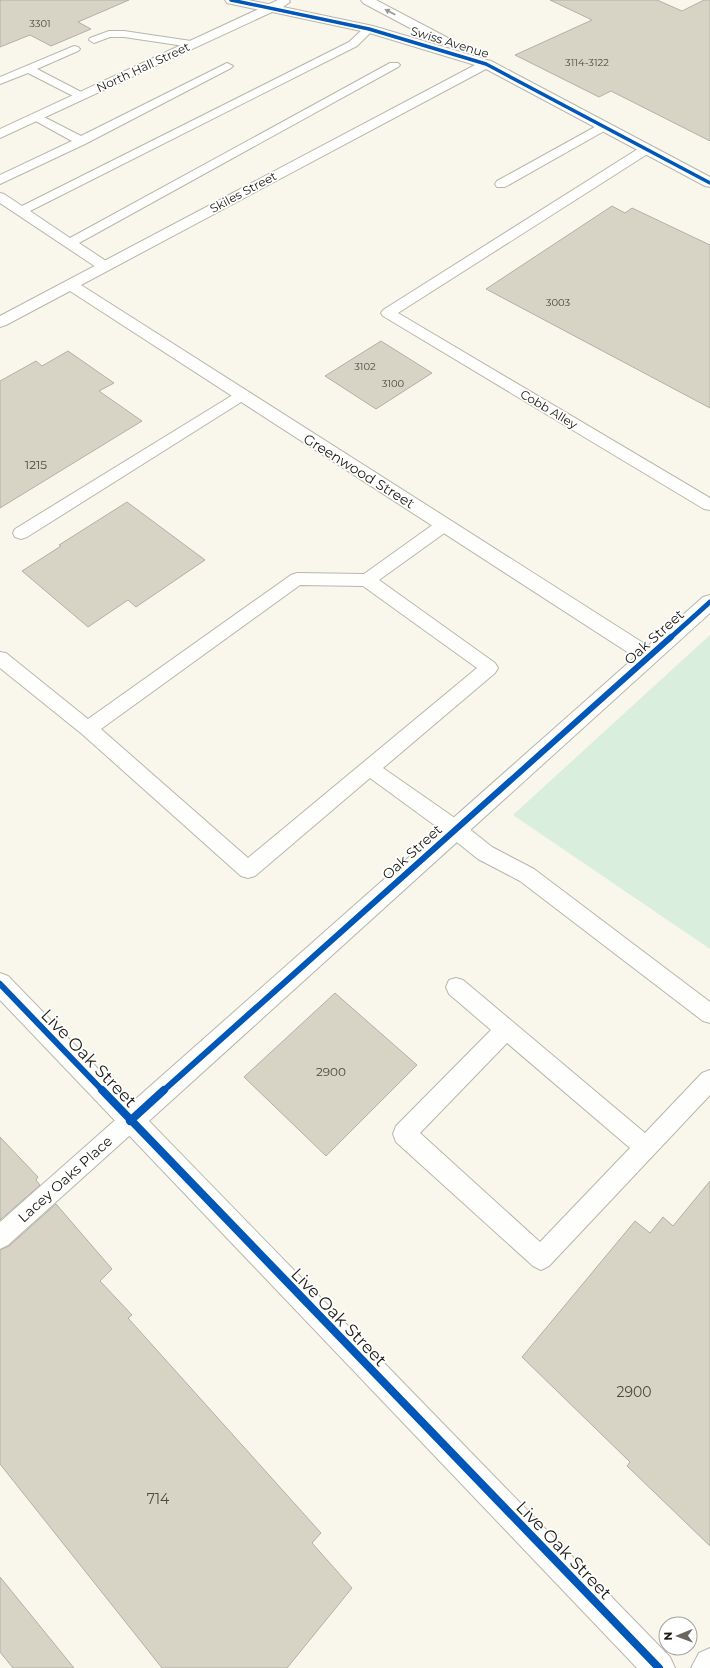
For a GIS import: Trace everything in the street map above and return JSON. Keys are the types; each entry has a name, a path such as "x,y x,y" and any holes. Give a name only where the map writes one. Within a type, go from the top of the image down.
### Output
{"street":[{"name":"Swiss Avenue","path":"231,0 369,29 486,64 645,150 710,183"},
{"name":"North Hall Street","path":"0,134 287,0"},
{"path":"367,0 486,64"},
{"name":"Skiles Street","path":"0,322 486,64"},
{"name":"Greenwood Street","path":"70,284 83,294 241,396 650,656"},
{"name":"Oak Street","path":"130,1121 710,602"},
{"name":"Live Oak Street","path":"0,984 130,1121 659,1668"},
{"path":"707,1668 710,1664"}],"lane":[{"path":"21,211 353,44 369,29"},
{"path":"94,40 109,34 124,34 191,44"},
{"path":"0,81 74,49"},
{"path":"70,243 394,65"},
{"path":"0,180 81,141 227,66"},
{"path":"29,69 81,96"},
{"path":"36,117 81,141"},
{"path":"501,184 602,127"},
{"name":"Cobb Alley","path":"645,150 388,313 708,500"},
{"path":"0,197 104,266"},
{"path":"21,533 241,396"},
{"path":"367,580 444,524"},
{"path":"0,658 88,729 248,870 489,668 367,580 297,579 88,729"},
{"path":"370,768 455,829 485,853 527,876 710,1014"},
{"path":"456,988 646,1148"},
{"path":"506,1029 404,1134 541,1258 710,1080"},
{"name":"Lacey Oaks Place","path":"0,1237 130,1121"}],"green space":[{"path":"710,635 710,949 513,815"}],"building":[{"path":"0,0 129,0 78,22 91,29 51,46 30,35 0,47"},
{"path":"550,0 657,0 682,11 704,0 710,0 710,141 611,91 599,97 515,55 592,20"},
{"path":"612,206 625,213 632,208 710,245 710,408 486,289"},
{"path":"381,341 432,373 376,409 325,376"},
{"path":"68,351 114,383 99,391 142,421 0,508 0,381 36,361 42,366"},
{"path":"127,502 205,560 136,607 128,600 88,627 22,571 61,546 59,545"},
{"path":"335,993 417,1065 326,1156 244,1077"},
{"path":"0,1137 38,1177 36,1180 40,1185 0,1220"},
{"path":"710,1181 710,1546 627,1466 630,1462 522,1357 635,1221 650,1233 663,1217 673,1226"},
{"path":"56,1204 112,1269 100,1281 132,1315 128,1318 321,1533 312,1543 352,1588 287,1668 162,1668 0,1464 0,1250 9,1246"},
{"path":"0,1577 74,1668 13,1668 0,1652"}],"cycle path":[{"path":"231,0 369,29 486,64 710,183"},
{"path":"130,1121 710,602"},
{"path":"0,984 659,1668"}]}
